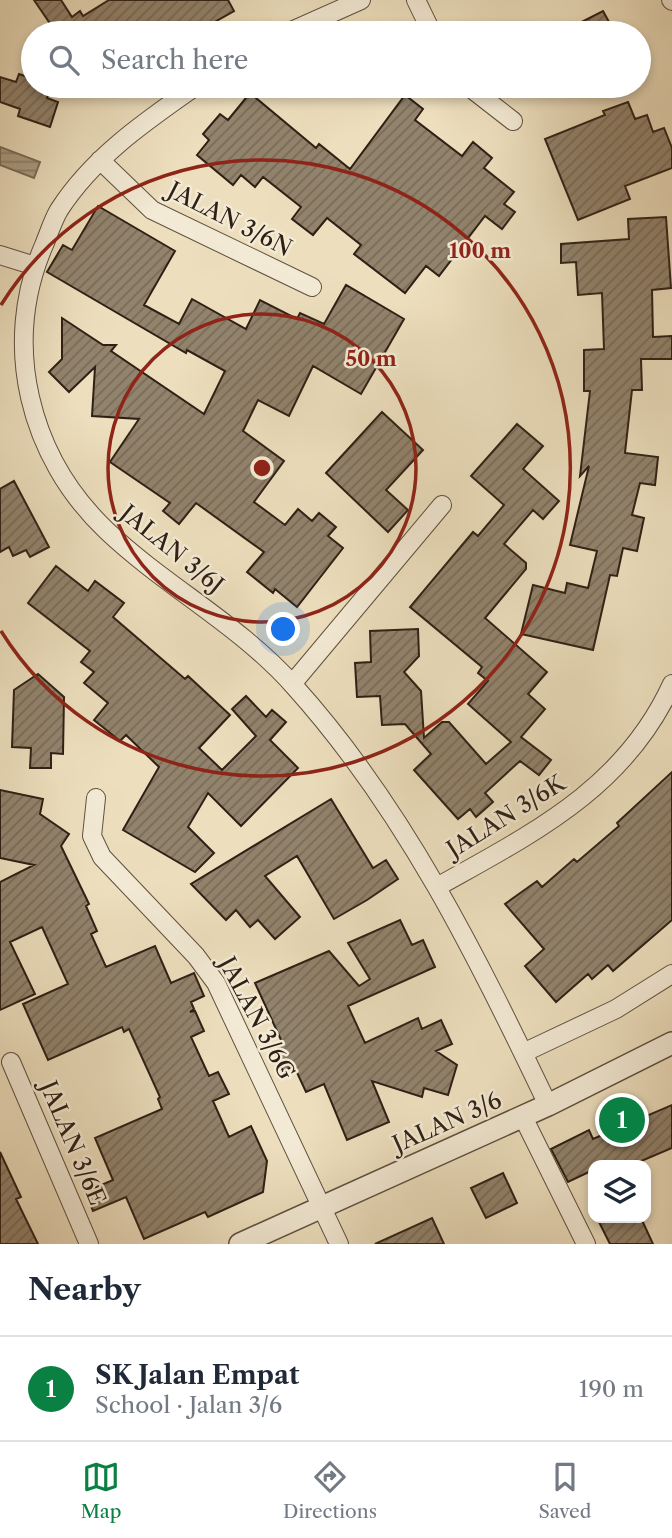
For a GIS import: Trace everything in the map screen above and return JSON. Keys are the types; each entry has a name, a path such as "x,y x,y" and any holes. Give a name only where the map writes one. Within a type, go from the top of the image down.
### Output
{"street":[{"path":"314,21 361,0"},
{"path":"416,0 426,21"},
{"name":"JALAN 3/6J","path":"179,98 147,120 100,160 58,211 35,266 22,326 29,398 55,467 106,530 234,632 292,684 343,745 399,822 437,887 548,1105"},
{"path":"483,98 513,121"},
{"name":"JALAN 3/6N","path":"100,160 152,210 312,287"},
{"path":"0,255 35,266"},
{"path":"292,684 442,505"},
{"name":"JALAN 3/6K","path":"437,887 537,831 578,802 617,769 667,711 672,684"},
{"name":"JALAN 3/6G","path":"96,798 92,827 96,847 110,867 196,956 216,983 339,1244"},
{"path":"523,1053 616,1009 672,974"},
{"name":"JALAN 3/6","path":"240,1244 548,1105 672,1043"},
{"name":"JALAN 3/6E","path":"11,1062 89,1244"},
{"path":"523,1116 586,1244"}],"shaded area":[{"path":"0,147 40,162 34,178 0,165"}],"building":[{"path":"34,0 61,0 72,17 80,11 83,16 109,0 228,0 234,11 216,21 48,21"},
{"path":"603,11 608,21 583,21"},
{"path":"21,75 21,98 47,98 58,102 50,127 18,116 20,109 0,102 0,77 16,82"},
{"path":"246,98 256,98 316,148 319,144 350,169 403,98 409,98 423,109 415,120 462,156 473,142 492,158 484,168 514,192 504,204 515,212 502,229 485,216 439,276 426,266 405,293 354,254 361,245 327,218 313,235 292,219 301,207 263,177 255,187 241,175 233,185 197,155 209,140 203,134 220,114 228,120"},
{"path":"628,102 635,119 647,115 653,132 664,128 672,148 672,168 625,186 630,199 578,220 545,139 605,115 603,111"},
{"path":"98,206 175,251 144,305 179,324 192,299 246,329 260,300 297,319 300,313 324,324 346,285 404,319 361,394 313,366 289,416 258,400 243,431 284,461 254,502 285,525 298,509 312,521 319,513 336,527 328,536 343,548 297,607 275,589 273,593 247,572 264,552 196,503 179,524 163,511 170,503 110,462 139,419 92,416 95,367 69,392 49,372 62,359 62,318 103,345 116,345 111,351 204,414 225,371 187,350 186,353 47,272 63,245 72,250"},
{"path":"666,217 671,288 652,290 653,337 672,336 672,359 641,359 642,390 632,390 625,453 658,457 655,485 640,483 632,515 644,518 637,551 623,548 617,576 610,575 593,650 521,634 533,585 565,593 567,583 588,588 597,551 570,545 589,466 580,476 590,391 584,391 584,350 604,349 602,293 578,295 576,262 561,263 561,244 629,239 628,219"},
{"path":"382,412 423,450 386,490 408,510 388,532 326,473"},
{"path":"517,424 543,446 523,469 559,501 543,519 533,510 504,544 526,563 526,569 485,618 547,672 528,694 545,709 521,737 551,760 539,775 520,761 485,793 493,802 476,817 470,809 458,819 414,770 431,754 405,724 382,725 380,696 357,697 355,663 371,662 370,631 418,629 419,656 404,672 421,691 424,738 442,722 449,722 486,764 511,742 468,704 488,681 478,673 482,667 410,607 473,532 478,536 504,505 471,476"},
{"path":"14,481 49,547 30,557 26,550 13,556 9,547 0,552 0,489"},
{"path":"56,566 88,591 95,581 124,603 113,617 185,679 188,676 230,715 199,748 222,770 256,736 232,709 246,696 266,717 272,710 286,722 270,740 298,768 241,826 208,793 188,827 214,853 195,872 123,830 159,767 126,735 120,741 94,720 108,703 84,683 94,672 81,662 90,651 28,603"},
{"path":"38,674 64,697 63,754 51,753 51,768 30,768 31,748 12,747 14,690"},
{"path":"672,772 672,920 613,971 608,965 592,979 588,974 556,1002 525,966 544,949 505,904 537,881 542,887 574,859 577,862 619,826 617,823"},
{"path":"0,790 43,799 40,814 69,834 61,846 89,904 86,906 97,931 91,934 106,967 155,946 171,983 194,973 204,996 191,1002 194,1009 190,1012 195,1011 204,1031 191,1037 209,1076 218,1072 229,1094 213,1101 229,1137 251,1126 267,1161 263,1192 208,1217 205,1212 144,1239 126,1197 93,1211 85,1192 113,1180 95,1138 162,1109 158,1099 160,1097 129,1029 124,1032 122,1027 48,1060 23,1004 68,984 42,927 10,942 35,994 0,1010 0,882 34,865 0,858"},
{"path":"331,799 373,868 386,860 398,879 367,900 334,919 297,856 265,876 300,917 275,939 258,920 250,927 236,910 226,920 191,884"},
{"path":"400,920 412,945 423,940 435,967 348,1006 365,1043 418,1018 422,1029 441,1020 452,1044 436,1051 457,1065 448,1095 424,1088 422,1097 372,1081 389,1122 347,1140 324,1084 306,1092 294,1066 283,1071 272,1046 282,1042 255,983 329,951 359,986 370,979 348,943"},
{"path":"672,1105 672,1148 644,1160 588,1160 588,1172 568,1182 551,1149 589,1130 593,1139"},
{"path":"0,1152 21,1197 16,1199 38,1244 0,1244"},
{"path":"503,1173 517,1203 486,1218 471,1188"},
{"path":"432,1218 444,1244 375,1244"},
{"path":"600,1223 643,1223 653,1244 610,1244"}],"place":[{"name":"SK Jalan Empat","path":"622,1120"}]}
